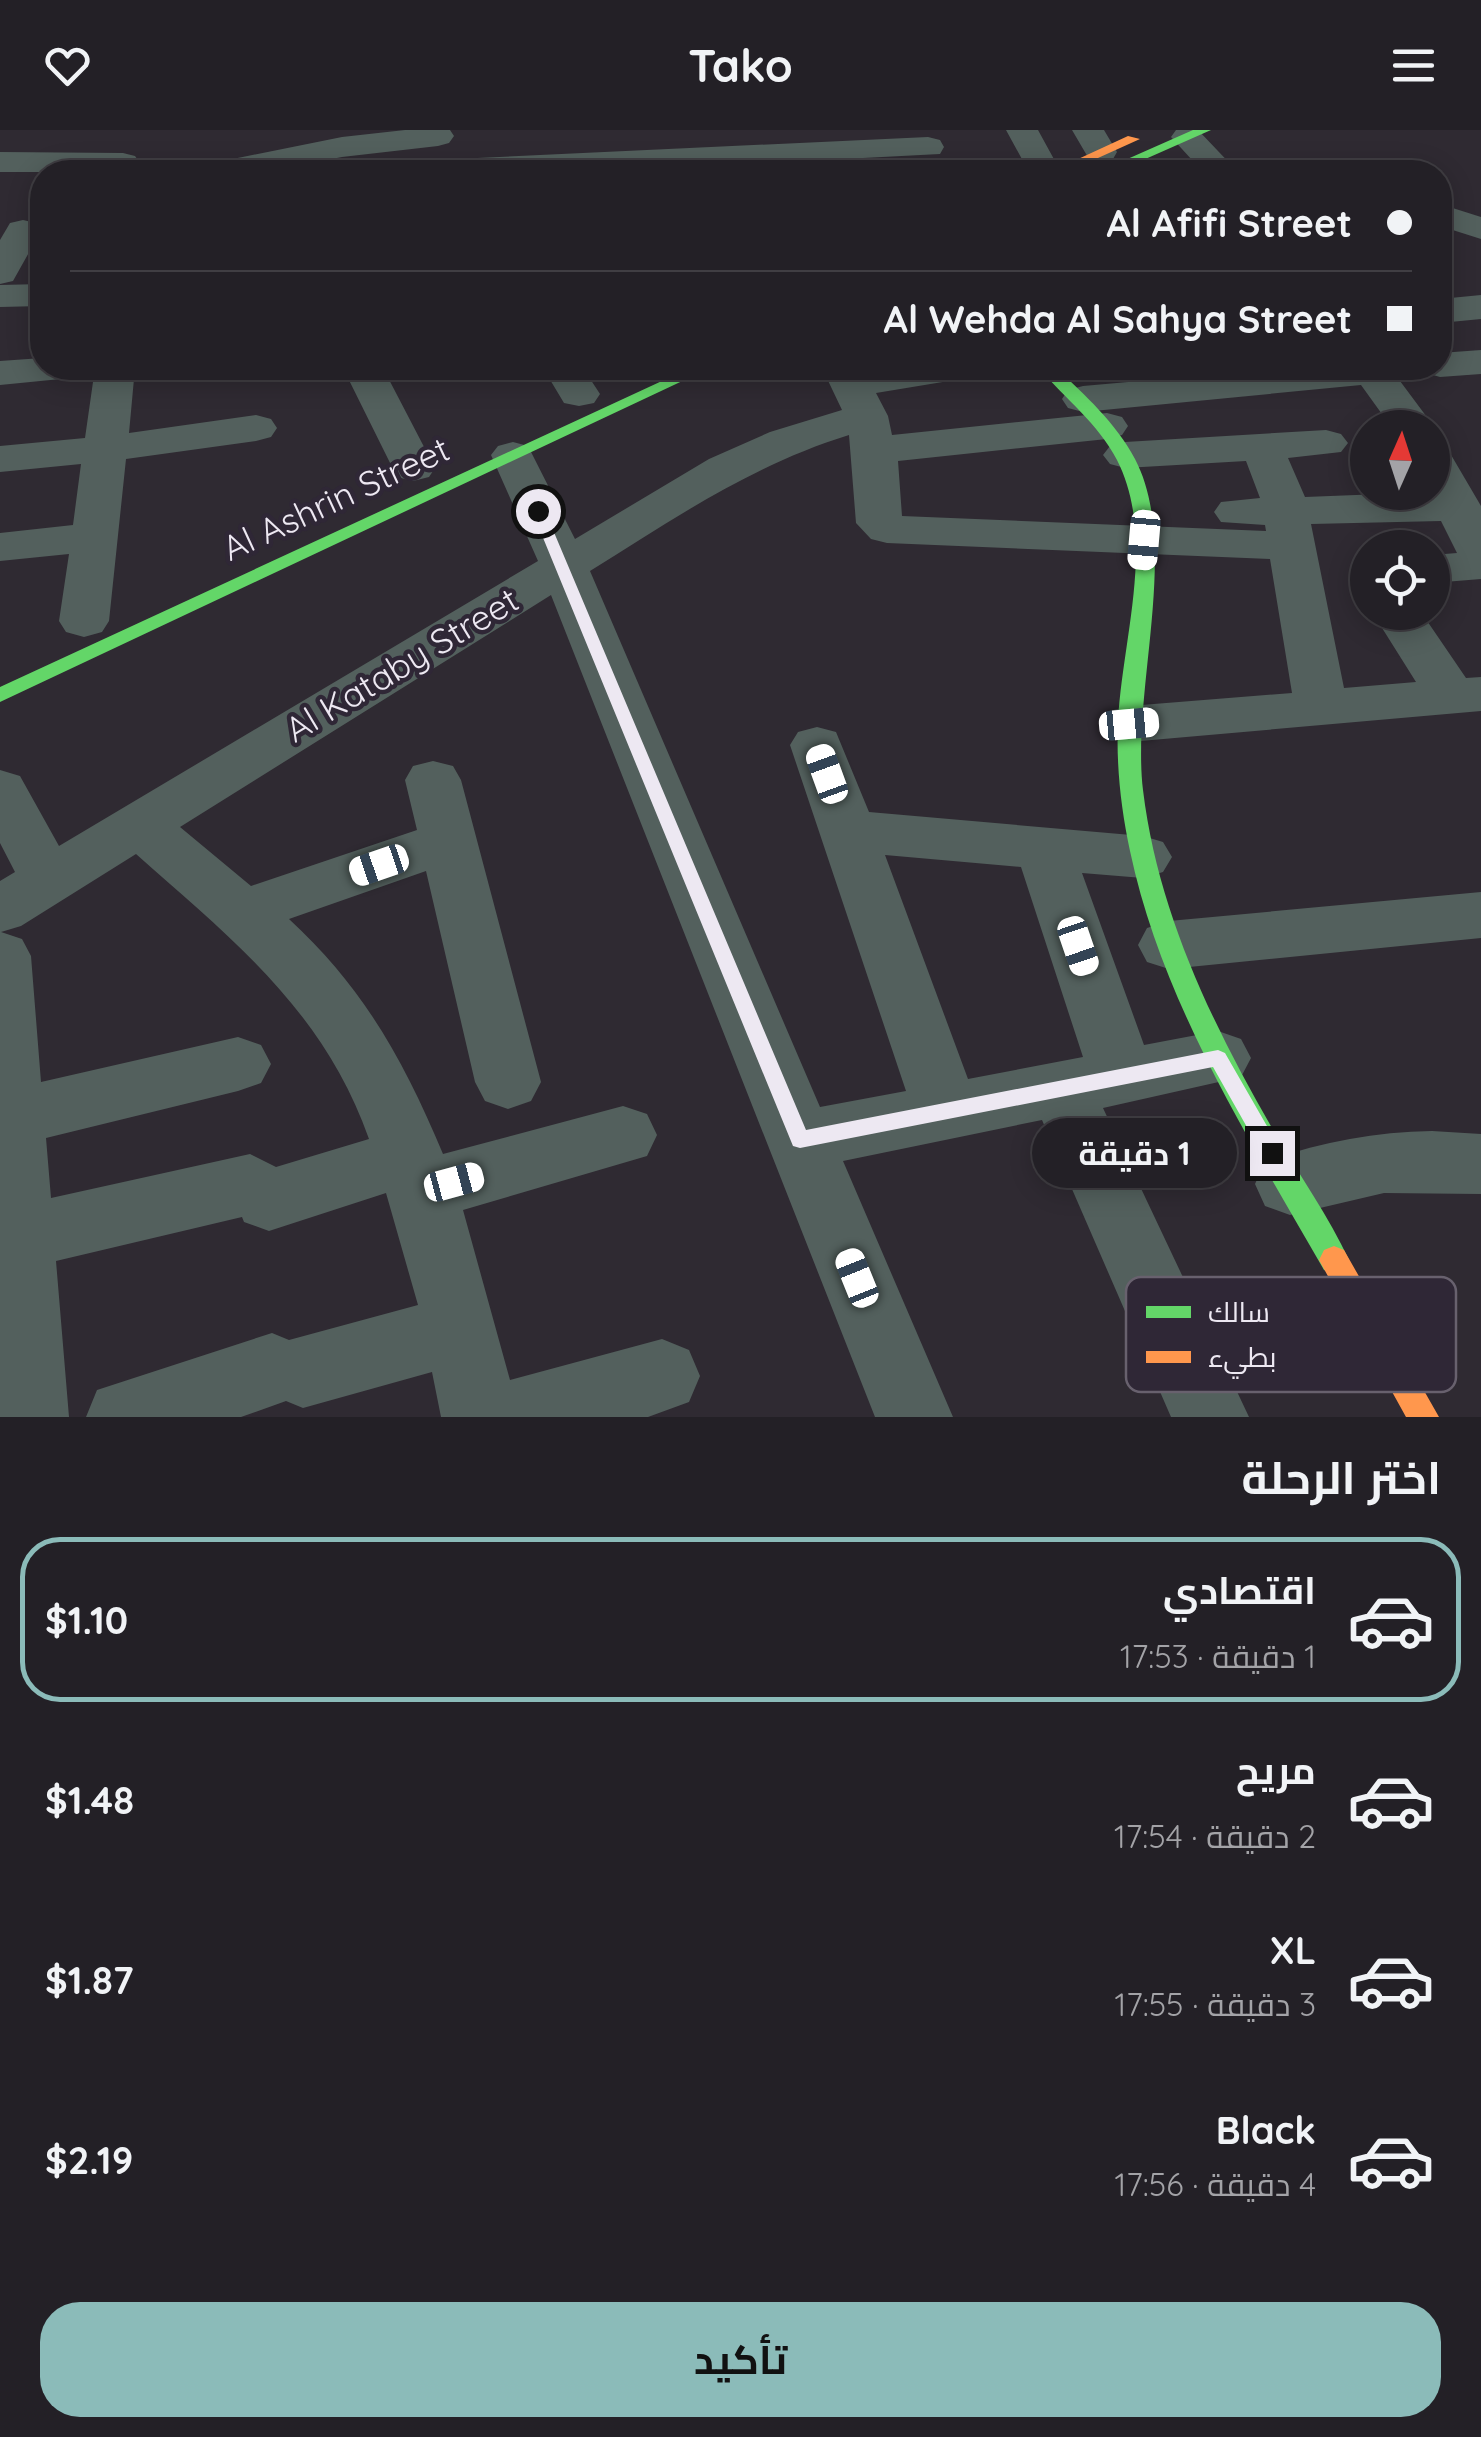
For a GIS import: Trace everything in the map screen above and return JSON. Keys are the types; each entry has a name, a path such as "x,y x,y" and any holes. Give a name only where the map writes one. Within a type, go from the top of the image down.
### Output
{"main road":[{"path":"1105,159 1154,130"},
{"path":"1105,159 1196,134"},
{"name":"Al Ashrin Street","path":"0,695 676,380"},
{"path":"1059,380 1105,427 1136,482 1142,524 1129,724 1131,788 1142,857 1169,945 1218,1058 1343,1277"},
{"path":"269,536 293,558"},
{"path":"1409,1392 1423,1417"}],"street":[{"path":"1022,130 1038,160"},
{"path":"229,160 345,138 464,132"},
{"path":"582,132 871,160"},
{"path":"1196,134 1213,160"},
{"path":"555,160 733,147"},
{"path":"886,160 930,150"},
{"path":"0,162 30,162"},
{"path":"1452,219 1481,228"},
{"path":"0,273 22,231"},
{"path":"0,296 30,295"},
{"path":"1452,310 1481,308"},
{"path":"0,373 30,371"},
{"path":"84,620 114,380"},
{"path":"370,380 412,469"},
{"path":"859,404 926,380"},
{"path":"1105,427 1352,380"},
{"path":"1419,410 1427,380"},
{"path":"859,404 1262,446 1326,443"},
{"path":"859,404 882,527 1142,524 1289,530 1459,507"},
{"name":"Al Kataby Street","path":"0,910 726,468 859,404"},
{"path":"0,458 105,449 256,428"},
{"path":"1262,446 1289,530 1321,707"},
{"path":"513,455 564,567 914,1417"},
{"path":"1450,490 1481,554"},
{"path":"0,548 94,537"},
{"path":"1450,568 1481,565"},
{"path":"1411,630 1466,695"},
{"path":"1129,724 1466,695"},
{"path":"817,745 946,1111"},
{"path":"433,780 508,1082"},
{"path":"0,790 49,880"},
{"path":"138,824 310,976 367,1058 415,1174 461,1329 480,1417"},
{"path":"848,831 1142,857"},
{"path":"239,912 449,842"},
{"path":"1044,848 1092,1083 1161,1277"},
{"path":"1169,945 1481,915"},
{"path":"0,956 30,1417"},
{"path":"800,1140 1218,1058"},
{"path":"10,1118 238,1064"},
{"path":"18,1238 259,1193 415,1174 623,1135"},
{"path":"1290,1184 1337,1168 1388,1160 1442,1159 1481,1164"},
{"path":"125,1417 288,1370 461,1329"},
{"path":"514,1417 662,1376"},
{"path":"1201,1392 1210,1417"}],"traffic: fast":[{"path":"1133,160 1204,130"},
{"path":"0,695 676,380"},
{"path":"1059,380 1098,419 1119,447 1135,480 1141,505 1144,566 1129,755 1136,824 1158,911 1177,964 1224,1065 1334,1260"}],"traffic: slow":[{"path":"1085,160 1133,139"},
{"path":"1334,1260 1344,1277"},
{"path":"1409,1392 1423,1417"}],"route":[{"path":"538,511 800,1140 1218,1058 1272,1153"}]}
